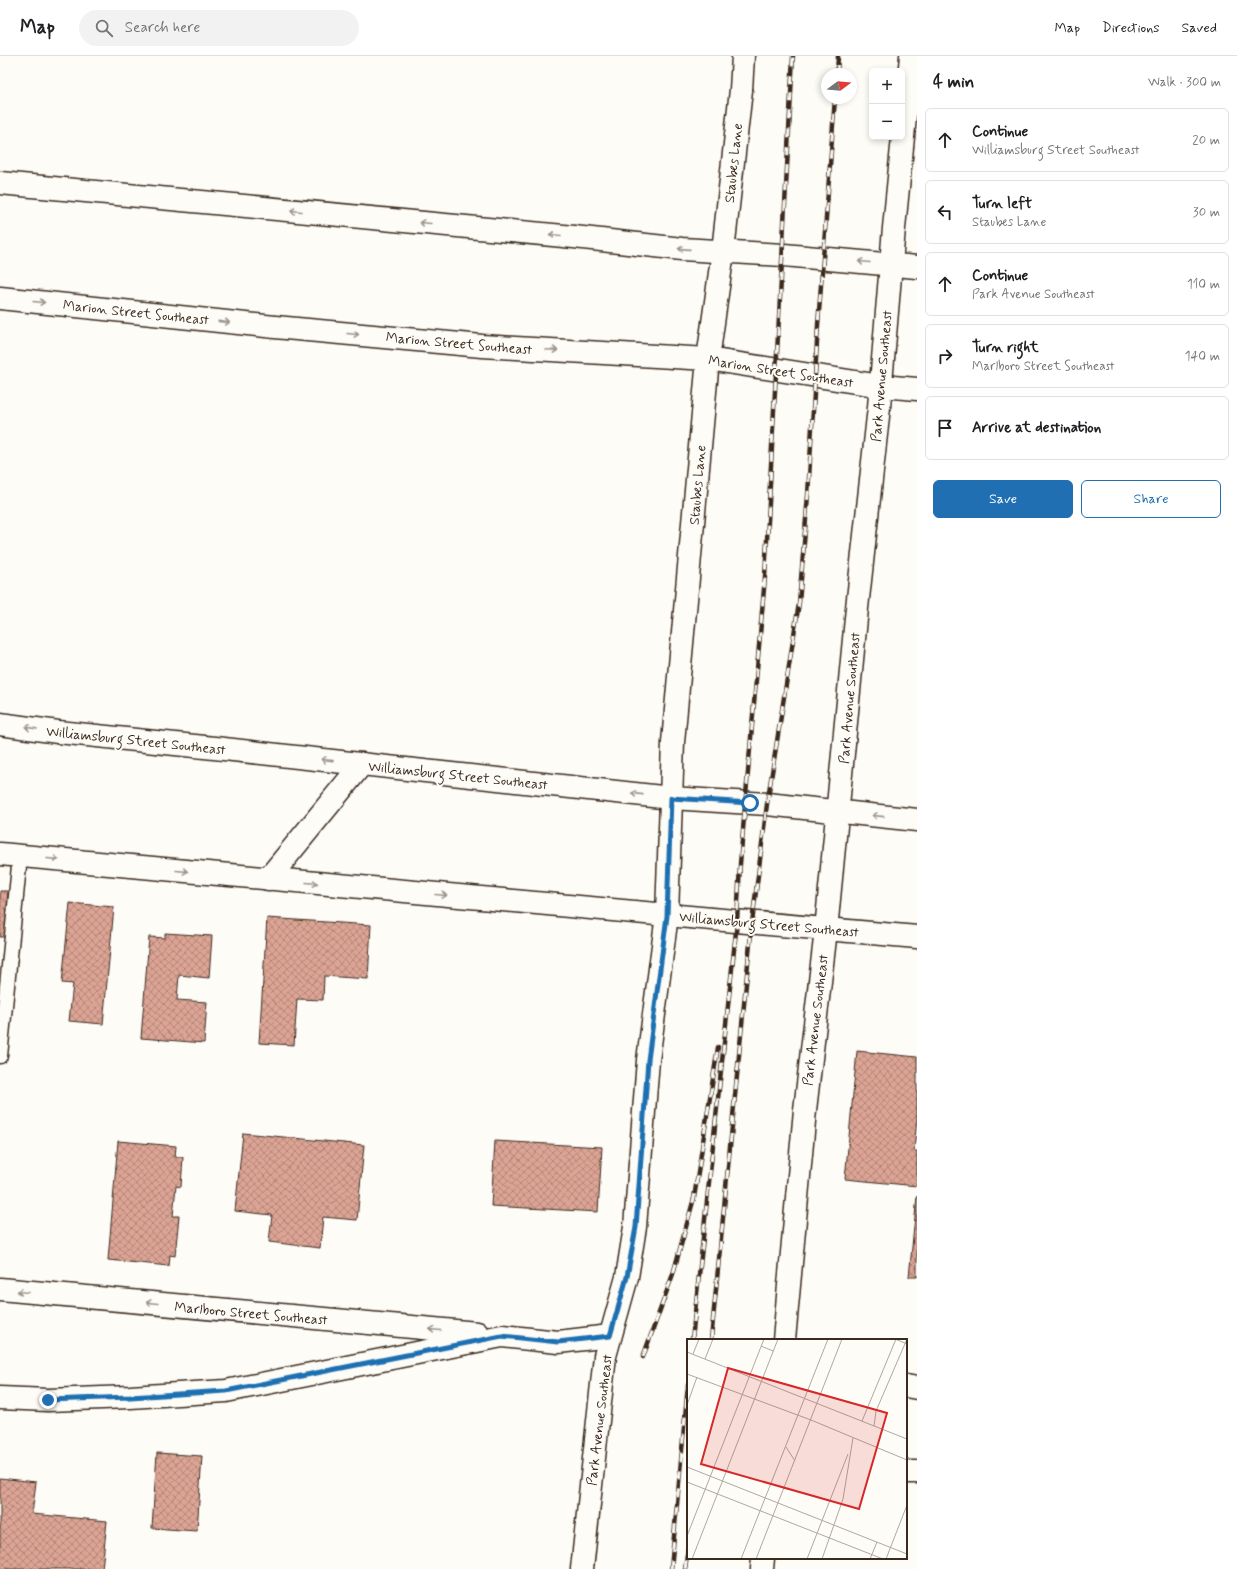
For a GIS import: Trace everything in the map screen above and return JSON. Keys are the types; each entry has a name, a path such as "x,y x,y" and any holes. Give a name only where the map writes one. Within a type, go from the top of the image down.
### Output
{"street":[{"name":"Staubes Lane","path":"667,916 673,742 708,360 723,251 741,90 743,56"},
{"name":"Park Avenue Southeast","path":"784,1339 805,1110 826,930 856,615 881,386 911,56"},
{"path":"0,184 682,249 917,266"},
{"name":"Marion Street Southeast","path":"0,298 275,327 482,346 708,360 881,386 917,389"},
{"name":"Williamsburg Street Southeast","path":"0,724 58,732 671,798 761,804 917,820"},
{"path":"268,879 362,764"},
{"name":"Williamsburg Street Southeast","path":"10,855 667,916 917,937"},
{"name":"Park Avenue Southeast","path":"582,1569 605,1356 627,1277 636,1227 648,1060 667,916"},
{"name":"Marlboro Street Southeast","path":"0,1290 558,1342 610,1336"},
{"name":"Marlboro Street Southeast","path":"0,1398 48,1400 226,1391 502,1336"},
{"path":"907,1386 917,1388"},
{"path":"762,1569 763,1559"}],"lane":[{"path":"0,1056 10,855"}],"building":[{"path":"0,891 8,891 6,937 0,937"},
{"path":"70,903 114,907 103,1024 69,1021 73,984 62,983"},
{"path":"267,918 371,925 368,979 324,976 323,1000 297,999 294,1045 259,1043"},
{"path":"165,933 212,936 209,978 179,975 177,1000 207,1002 204,1043 141,1038 149,937 165,938"},
{"path":"857,1051 917,1057 917,1117 914,1151 917,1151 917,1186 845,1179"},
{"path":"243,1133 364,1145 357,1220 323,1217 320,1248 269,1242 272,1215 235,1211"},
{"path":"118,1141 176,1146 175,1157 183,1157 181,1187 176,1186 173,1216 179,1216 175,1256 170,1255 169,1266 108,1260"},
{"path":"495,1141 602,1147 598,1212 491,1206"},
{"path":"917,1196 917,1277 909,1277"},
{"path":"157,1453 202,1456 197,1531 152,1528"},
{"path":"0,1478 36,1482 32,1514 107,1521 102,1569 0,1569"}],"railway":[{"path":"692,1339 737,922 740,864 765,577 793,56"},
{"path":"837,68 838,56"},
{"path":"711,1339 752,923 767,804 799,603 808,495 818,325 835,104"},
{"path":"643,1357 673,1274 694,1198 718,1047"},
{"path":"671,1569 687,1396"},
{"path":"685,1569 687,1555"}],"route":[{"path":"48,1400 226,1391 502,1336 558,1342 610,1336 627,1277 636,1227 648,1060 667,916 671,798 750,803"}]}
